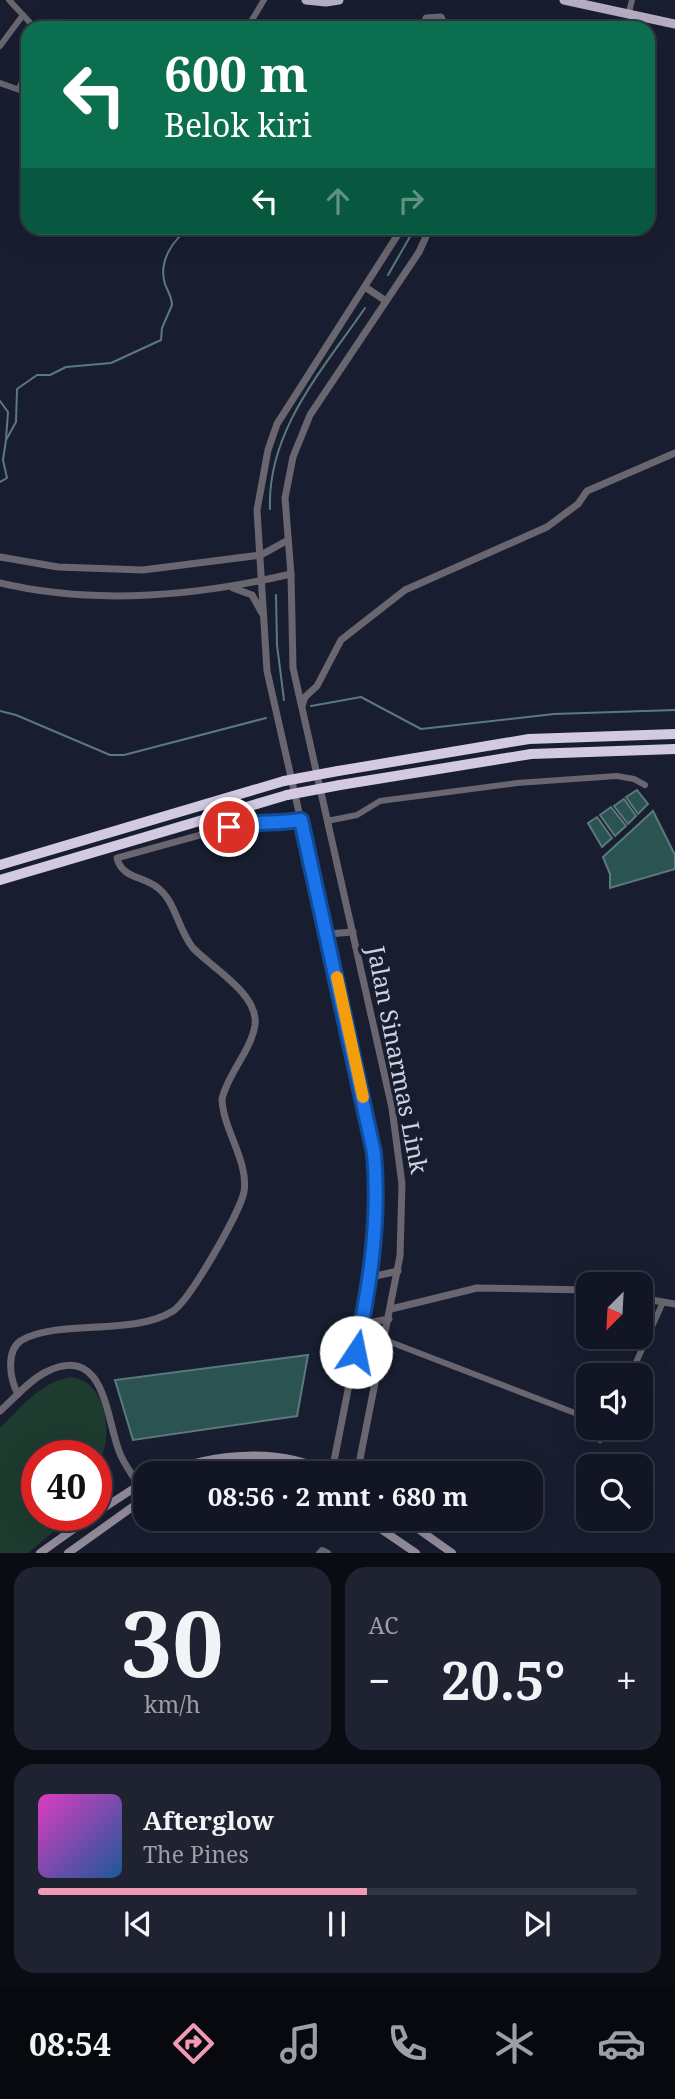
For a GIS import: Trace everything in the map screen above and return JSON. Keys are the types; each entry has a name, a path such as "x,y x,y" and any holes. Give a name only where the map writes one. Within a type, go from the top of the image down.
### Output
{"highway":[{"path":"0,865 284,781 529,739 675,734"},
{"path":"0,880 287,795 531,754 675,749"}],"main road":[{"path":"306,0 339,0"},
{"path":"564,0 675,24"},
{"path":"206,1461 258,1455 294,1461"},
{"path":"112,1502 133,1489"},
{"path":"68,1553 133,1507"},
{"path":"40,1553 70,1531"},
{"path":"383,1531 415,1553"},
{"path":"421,1531 452,1553"}],"street":[{"path":"9,0 28,21"},
{"path":"251,21 264,0"},
{"path":"629,12 632,0"},
{"path":"0,46 23,15"},
{"path":"425,21 433,15 441,17 443,21"},
{"path":"0,83 19,89 21,84"},
{"name":"Jalan Sinarmas Link","path":"334,1461 371,1277 377,1219 374,1153 328,934 267,671 264,580 257,510 268,450 277,424 398,235"},
{"path":"0,557 58,568 133,570 194,566 261,555 288,540 285,498 301,434 419,252 427,235"},
{"path":"365,286 386,301"},
{"path":"302,708 305,697 317,686 341,640 405,590 547,527 578,504 587,491 675,453"},
{"name":"Jalan Sinarmas Link","path":"288,540 291,573 290,638 302,708 354,932 399,1149 402,1219 398,1272 360,1461"},
{"path":"0,583 100,596 145,596 220,587 291,573"},
{"path":"220,587 241,589 252,595 264,620"},
{"path":"327,821 357,815 380,801 494,785 617,776 634,779 645,785"},
{"path":"18,1394 12,1376 12,1362 13,1350 20,1341 49,1332 159,1318 183,1303 235,1215 243,1194 242,1170 222,1099 253,1031 253,1010 244,996 192,946 180,930 160,889 119,867 117,858 251,821 271,824 301,820"},
{"path":"328,934 354,932"},
{"path":"371,1277 398,1272"},
{"path":"391,1309 477,1288 576,1290"},
{"path":"653,1300 675,1304"},
{"path":"636,1363 663,1302"},
{"path":"362,1324 389,1319"},
{"path":"385,1340 576,1413"},
{"path":"0,1411 46,1372 76,1367 90,1374 98,1384 111,1416 119,1452 133,1471"},
{"path":"319,1553 328,1553"}],"shaded area":[{"path":"637,790 648,804 638,814 626,797"},
{"path":"624,799 636,816 628,824 614,806"},
{"path":"611,807 626,826 615,836 600,815"},
{"path":"653,811 675,855 675,869 610,888 610,874 603,857"},
{"path":"597,817 612,838 602,847 588,823"},
{"path":"308,1355 297,1416 133,1440 115,1380"},
{"path":"70,1377 83,1381 93,1389 105,1413 105,1440 21,1440 21,1531 54,1531 28,1553 0,1553 0,1428 40,1390"}],"waterway":[{"path":"0,482 7,478 3,460 6,440 16,422 17,389 37,375 50,375 66,367 111,363 161,340 162,328 172,305 163,276 165,259 181,235"},
{"path":"388,275 411,235"},
{"path":"270,509 271,480 288,427 316,378 365,308"},
{"path":"0,401 8,412 6,439"},
{"path":"276,595 277,645 284,700"},
{"path":"311,706 361,697 421,729 554,714 675,710"},
{"path":"0,711 16,715 110,755 124,755 266,718"}],"slow traffic":[{"path":"337,977 363,1097"}],"route":[{"path":"229,827 251,821 271,824 301,820 374,1153 377,1185 375,1253 356,1352"}]}
